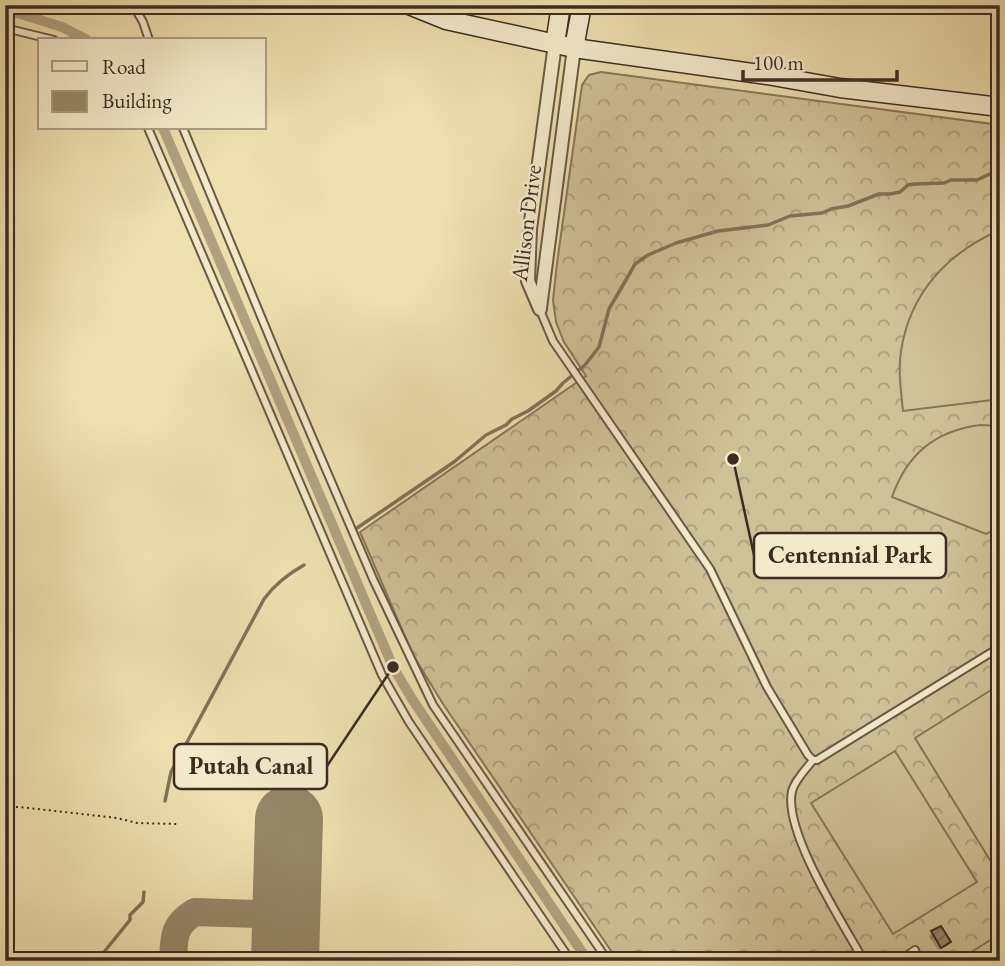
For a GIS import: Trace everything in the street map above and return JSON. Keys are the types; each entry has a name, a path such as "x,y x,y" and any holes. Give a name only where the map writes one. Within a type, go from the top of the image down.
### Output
{"main road":[{"path":"409,5 446,20 574,48 840,88 1000,107"},
{"name":"Allison Drive","path":"555,44 561,5"},
{"name":"Allison Drive","path":"574,48 582,5"}],"street":[{"name":"Allison Drive","path":"540,309 527,281 530,229 555,44"},
{"name":"Allison Drive","path":"540,309 574,48"}],"lane":[{"path":"133,5 148,38"},
{"path":"5,28 46,38"},
{"path":"149,130 391,694 571,961"},
{"path":"184,130 373,579 433,705 608,961"},
{"path":"540,309 553,341 710,569 767,687 813,760"},
{"path":"864,961 829,900 802,842 794,820 792,793 795,784 813,760 1000,647"},
{"path":"899,961 915,950"}],"path":[{"path":"5,807 117,818 137,823 177,824"}],"green space":[{"path":"601,72 1000,125 1000,961 618,961 443,704 413,655 360,532 586,376 564,342 556,322 553,300 582,85 589,75"},
{"path":"1000,230 1000,399 903,411 901,351 906,330 922,293 934,277 963,250"},
{"path":"980,425 1000,426 1000,517 995,530 986,534 892,497 906,468 925,447 949,433"},
{"path":"999,685 1000,867 996,870 915,738"},
{"path":"895,751 977,882 893,934 811,803"},
{"path":"1000,934 1000,961 957,961"}],"building":[{"path":"941,926 951,942 941,948 931,931"}],"waterway":[{"path":"5,9 62,27 83,38"},
{"path":"164,130 393,667 588,961"},
{"path":"357,528 454,462 486,435 506,425 556,391 585,365 599,347 609,309 635,264 648,255 676,243 718,231 768,225 790,216 822,213 879,194 900,192 908,185 977,180 1000,171"},
{"path":"165,801 171,772 264,599 282,580 304,565"},
{"path":"100,961 100,957 130,920 130,915 143,902 144,892"}],"taxiway":[{"path":"173,961 176,932 182,922 195,912 286,915"}],"runway":[{"path":"285,961 289,819"}],"place":[{"name":"Centennial Park","path":"733,459"},
{"name":"Putah Canal","path":"393,667"}]}
